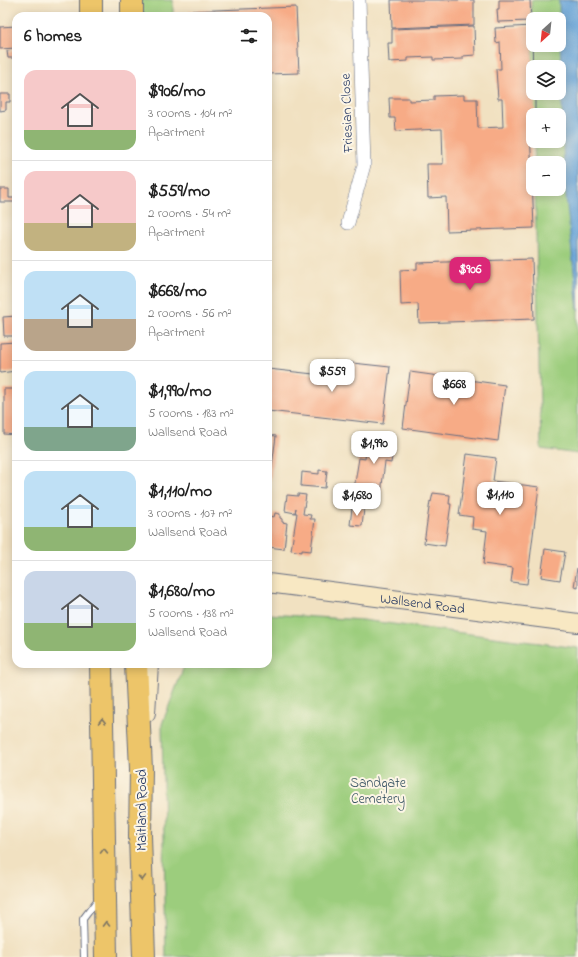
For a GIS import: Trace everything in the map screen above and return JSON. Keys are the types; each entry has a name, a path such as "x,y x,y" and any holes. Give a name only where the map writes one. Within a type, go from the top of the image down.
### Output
{"highway":[{"path":"91,0 92,12"},
{"path":"132,0 132,12"},
{"path":"101,668 106,957"},
{"name":"Maitland Road","path":"136,668 144,957"}],"main road":[{"name":"Wallsend Road","path":"272,584 578,623"},
{"path":"140,769 149,668"}],"street":[{"name":"Friesian Close","path":"348,223 364,165 359,0"}],"lane":[{"path":"84,957 83,919 105,890"}],"green space":[{"path":"140,0 173,0 173,12 140,12"},
{"path":"531,0 578,0 578,454 541,449 535,196 566,196 566,156 535,156 534,148 566,148 566,108 534,108 533,100 566,100 566,60 532,60 532,52 566,52 566,12 531,12"},
{"name":"Sandgate Cemetery","path":"272,614 362,620 578,648 578,957 166,957 162,724 183,668 272,668"}],"water":[{"path":"559,0 578,0 578,310 566,196 566,156 563,156 563,148 566,148 566,108 562,108 562,100 566,100 566,60 561,60 560,52 566,52 566,12 559,12"}],"building":[{"path":"391,0 474,0 474,25 392,28"},
{"path":"499,0 530,0 531,12 526,12 526,21 498,22 497,9 499,9"},
{"path":"296,7 299,73 272,74 272,12 189,11"},
{"path":"12,26 12,48 0,49 0,27"},
{"path":"474,26 475,55 463,56 463,59 433,60 433,57 408,58 408,61 389,62 388,43 392,43 392,29"},
{"path":"526,26 526,52 532,52 533,60 526,60 526,100 535,100 535,108 526,108 526,148 531,148 531,156 526,156 526,196 533,196 534,228 447,231 446,197 428,198 427,164 443,164 442,129 396,131 395,118 390,118 389,98 409,98 409,101 434,100 434,96 464,95 464,99 477,99 478,128 503,127 502,99 498,99 496,69 501,69 500,42 496,43 495,28"},
{"path":"12,50 12,58 8,58 7,51"},
{"path":"0,94 10,94 10,102 6,102 6,110 0,111"},
{"path":"0,189 9,189 9,198 12,198 12,202 0,202"},
{"path":"532,259 534,319 419,323 418,304 401,305 400,270 417,269 417,263"},
{"path":"12,316 12,336 4,336 3,317"},
{"path":"12,342 12,372 0,373 0,343"},
{"path":"334,361 390,367 383,424 272,411 272,369 332,376"},
{"path":"410,372 505,385 498,441 403,428"},
{"path":"4,389 12,389 12,435 4,434"},
{"path":"272,436 276,436 272,466"},
{"path":"368,436 388,439 388,441 394,442 391,463 385,462 381,493 354,489 359,458 365,459"},
{"path":"467,454 496,458 493,481 539,487 527,584 511,582 513,568 483,564 487,531 472,529 473,517 459,515"},
{"path":"319,470 327,471 325,488 301,486 302,472 319,474"},
{"path":"433,493 450,495 449,504 451,504 445,546 424,543 430,501 431,502"},
{"path":"287,495 306,495 303,514 311,515 310,519 315,519 311,551 302,550 302,552 291,550 297,513 285,511"},
{"path":"352,508 364,509 362,526 350,525"},
{"path":"275,513 280,514 282,522 287,523 284,549 272,548 272,517 274,517"},
{"path":"545,549 565,552 560,580 541,577"},
{"path":"578,568 578,588 574,587"}]}
